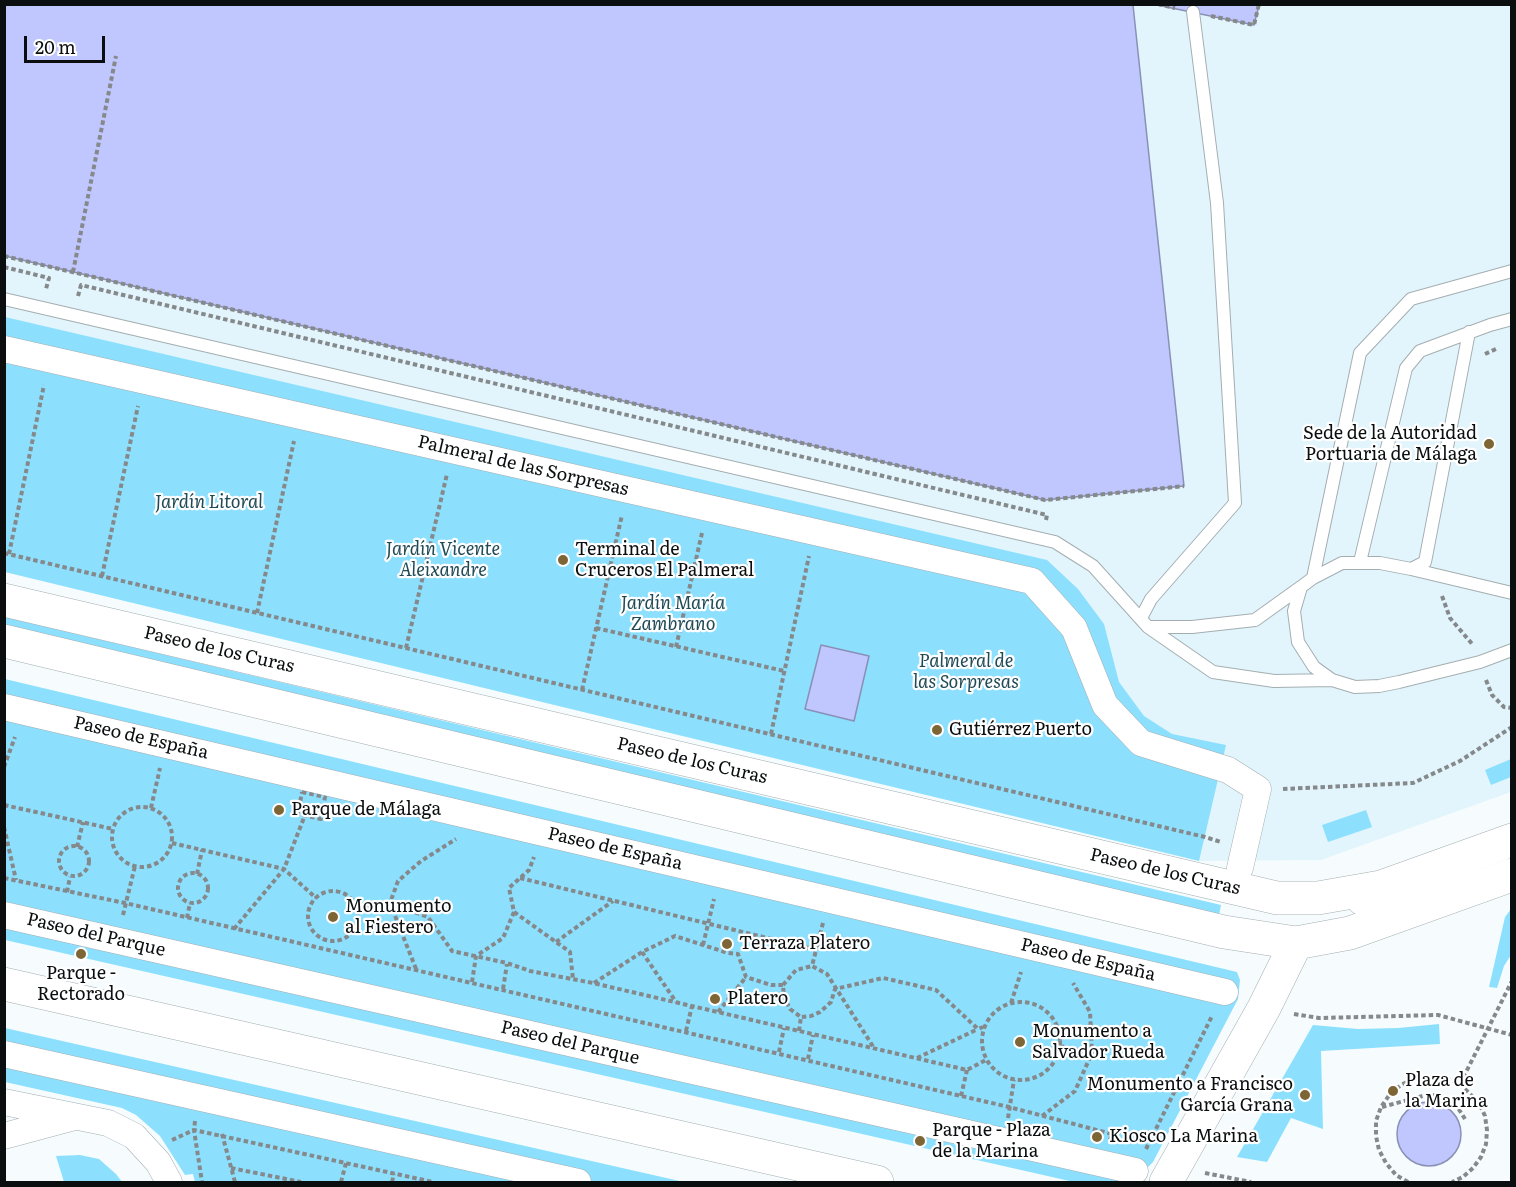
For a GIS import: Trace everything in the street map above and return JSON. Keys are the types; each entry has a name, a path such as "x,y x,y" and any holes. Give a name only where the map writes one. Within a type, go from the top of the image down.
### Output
{"main road":[{"name":"Paseo de los Curas","path":"4,600 1277,898 1318,898 1381,887"},
{"path":"4,641 1224,932 1296,943 1350,933 1512,875"},
{"path":"1166,1182 1264,1008 1296,943 1318,926 1381,887 1512,840"},
{"path":"4,984 877,1182"}],"street":[{"name":"Palmeral de las Sorpresas","path":"4,349 1032,581 1074,628 1105,705 1141,742 1228,770 1258,789"},
{"name":"Paseo de España","path":"4,707 1225,992"},
{"path":"1240,868 1258,789"},
{"name":"Paseo del Parque","path":"4,915 1135,1171"},
{"path":"4,1054 578,1182"},
{"path":"4,1102 108,1123 134,1136 158,1162 169,1182"},
{"path":"4,1136 75,1116"}],"lane":[{"path":"1144,622 1151,600 1234,503 1217,203 1193,12"},
{"path":"1313,578 1360,353 1411,299 1512,271"},
{"path":"4,298 1055,543 1093,566 1144,622 1213,672 1274,681 1332,680 1355,687 1380,686 1480,662 1512,650"},
{"path":"1360,562 1406,368 1420,351 1469,332 1512,319"},
{"path":"1411,569 1425,562 1469,332"},
{"path":"1144,622 1192,627 1255,620 1313,578 1342,563 1380,563 1512,593"},
{"path":"1301,587 1294,611 1298,642 1314,667 1332,680"}],"path":[{"path":"73,272 116,56"},
{"path":"4,256 1045,500 1184,486"},
{"path":"4,267 49,278 42,307"},
{"path":"74,315 81,285 1034,512"},
{"path":"50,359 7,554 1205,837"},
{"path":"102,576 144,381"},
{"path":"257,613 299,416"},
{"path":"406,648 452,450"},
{"path":"582,690 627,490"},
{"path":"676,647 707,508"},
{"path":"771,734 815,532"},
{"path":"1441,594 1450,618 1477,650"},
{"path":"596,628 784,671"},
{"path":"1485,678 1492,695 1504,707 1512,708"},
{"path":"1258,789 1413,783 1460,761 1512,727"},
{"path":"4,767 16,735"},
{"path":"150,808 165,744"},
{"path":"4,805 113,829"},
{"path":"150,808 165,818 170,826 172,843 168,852 154,864 135,866 119,856 114,847 113,829 117,820 124,813 132,809 150,808"},
{"path":"234,929 284,869 305,815"},
{"path":"416,970 390,903 398,881 421,861 487,819"},
{"path":"77,847 83,822"},
{"path":"4,827 16,880"},
{"path":"472,982 476,956 503,938 513,912 509,888 529,870 544,832"},
{"path":"172,843 284,869 316,898"},
{"path":"77,847 87,853 89,863 85,872 70,876 59,867 59,857 64,849 77,847"},
{"path":"197,874 202,850"},
{"path":"125,903 135,866"},
{"path":"197,874 206,880 207,895 200,902 190,903 181,898 178,884 184,876 197,874"},
{"path":"703,945 720,874"},
{"path":"67,892 70,876"},
{"path":"4,878 125,903 779,1052 1041,1116 1075,1091 1092,1053 1090,1012 1067,974 1058,953"},
{"path":"520,878 817,950"},
{"path":"335,891 348,896 357,907 358,921 353,932 342,940 328,941 315,934 308,920 311,904 321,894 335,891"},
{"path":"812,966 829,899"},
{"path":"556,942 614,901"},
{"path":"187,918 190,903"},
{"path":"357,907 390,903 428,918 452,951 507,963 530,971 593,983 968,1070 986,1060"},
{"path":"513,912 570,952 573,979"},
{"path":"593,983 642,952 675,936 738,954 746,977"},
{"path":"328,941 328,951"},
{"path":"1011,1003 1029,946"},
{"path":"642,952 676,1002"},
{"path":"503,989 507,963"},
{"path":"835,989 831,1002 820,1012 801,1017 790,1010 784,997 783,985 796,970 812,966 827,974 874,1048"},
{"path":"746,977 771,985 783,985"},
{"path":"718,1012 746,977"},
{"path":"835,989 883,978 936,990 981,1028 982,1050 993,1070 1014,1080 1027,1081 1039,1077 1050,1069 1057,1058 1060,1033 1055,1021 1047,1011 1024,1001 1011,1003 994,1012 981,1028 916,1058"},
{"path":"1460,1084 1512,981"},
{"path":"1135,1171 1225,992"},
{"path":"686,1031 692,1006"},
{"path":"1320,1018 1438,1015 1512,1035"},
{"path":"799,1031 801,1017"},
{"path":"779,1052 784,1028"},
{"path":"808,1059 813,1035"},
{"path":"1060,1046 1092,1053"},
{"path":"961,1096 968,1070"},
{"path":"1408,1182 1396,1174 1378,1150 1376,1121 1381,1107 1395,1089 1415,1078 1430,1076 1445,1078 1460,1084 1479,1103 1485,1116 1486,1144 1477,1163 1463,1178 1452,1182"},
{"path":"1004,1142 1014,1080"},
{"path":"1381,1107 1430,1094 1443,1098 1458,1108 1465,1119"},
{"path":"230,1105 222,1135 235,1182"},
{"path":"202,1182 194,1130 433,1182"},
{"path":"341,1182 345,1163"},
{"path":"230,1168 301,1182"},
{"path":"392,1182 394,1174"},
{"path":"1226,1177 1251,1182"}],"shaded area":[{"path":"5,4 1133,5 1184,486 1045,500 5,256"},
{"path":"1133,5 1157,5 1255,25 1259,5 1511,5 1511,792 1321,860 1199,861 5,572 5,256 1045,500 1183,486"},
{"path":"1157,5 1259,5 1254,25"},
{"path":"821,645 869,656 854,721 805,709"},
{"path":"1429,1102 1447,1107 1452,1111 1456,1116 1461,1134 1456,1152 1452,1157 1447,1161 1429,1166 1411,1161 1406,1157 1402,1152 1397,1134 1402,1116 1406,1111 1411,1107"}],"green space":[{"name":"Palmeral de las Sorpresas","path":"5,317 1047,560 1078,589 1104,624 1119,682 1144,716 1172,734 1226,745 1199,861 5,572"},
{"path":"5,617 1221,905 1219,915 5,627"},
{"name":"Parque de Málaga","path":"5,679 1237,972 1240,980 1238,999 1153,1162 1140,1175 1120,1182 1074,1182 5,940"},
{"path":"1511,759 1511,777 1491,785 1485,770"},
{"path":"1366,810 1372,827 1328,842 1322,825"},
{"path":"1511,909 1511,955 1504,966 1497,988 1489,987 1505,917"},
{"path":"1439,1024 1440,1044 1321,1051 1323,1129 1291,1118 1267,1162 1237,1157 1313,1025 1358,1029"},
{"path":"5,1028 684,1182 195,1182 193,1174 185,1175 160,1136 136,1115 122,1108 5,1082"},
{"path":"80,1155 99,1159 122,1182 64,1182 56,1156"}],"place":[{"name":"Sede de la Autoridad Portuaria de Málaga","path":"1489,444"},
{"name":"Terminal de Cruceros El Palmeral","path":"563,560"},
{"name":"Gutiérrez Puerto","path":"937,730"},
{"name":"Parque de Málaga","path":"279,810"},
{"name":"Monumento al Fiestero","path":"333,917"},
{"name":"Terraza Platero","path":"727,944"},
{"name":"Parque - Rectorado","path":"81,954"},
{"name":"Platero","path":"715,999"},
{"name":"Monumento a Salvador Rueda","path":"1020,1042"},
{"name":"Plaza de la Marina","path":"1393,1091"},
{"name":"Monumento a Francisco García Grana","path":"1305,1095"},
{"name":"Kiosco La Marina","path":"1097,1137"},
{"name":"Parque - Plaza de la Marina","path":"920,1141"}],"park label":[{"name":"Jardín Litoral","path":"209,503"},
{"name":"Jardín Vicente Aleixandre","path":"443,560"},
{"name":"Jardín María Zambrano","path":"673,614"}]}
